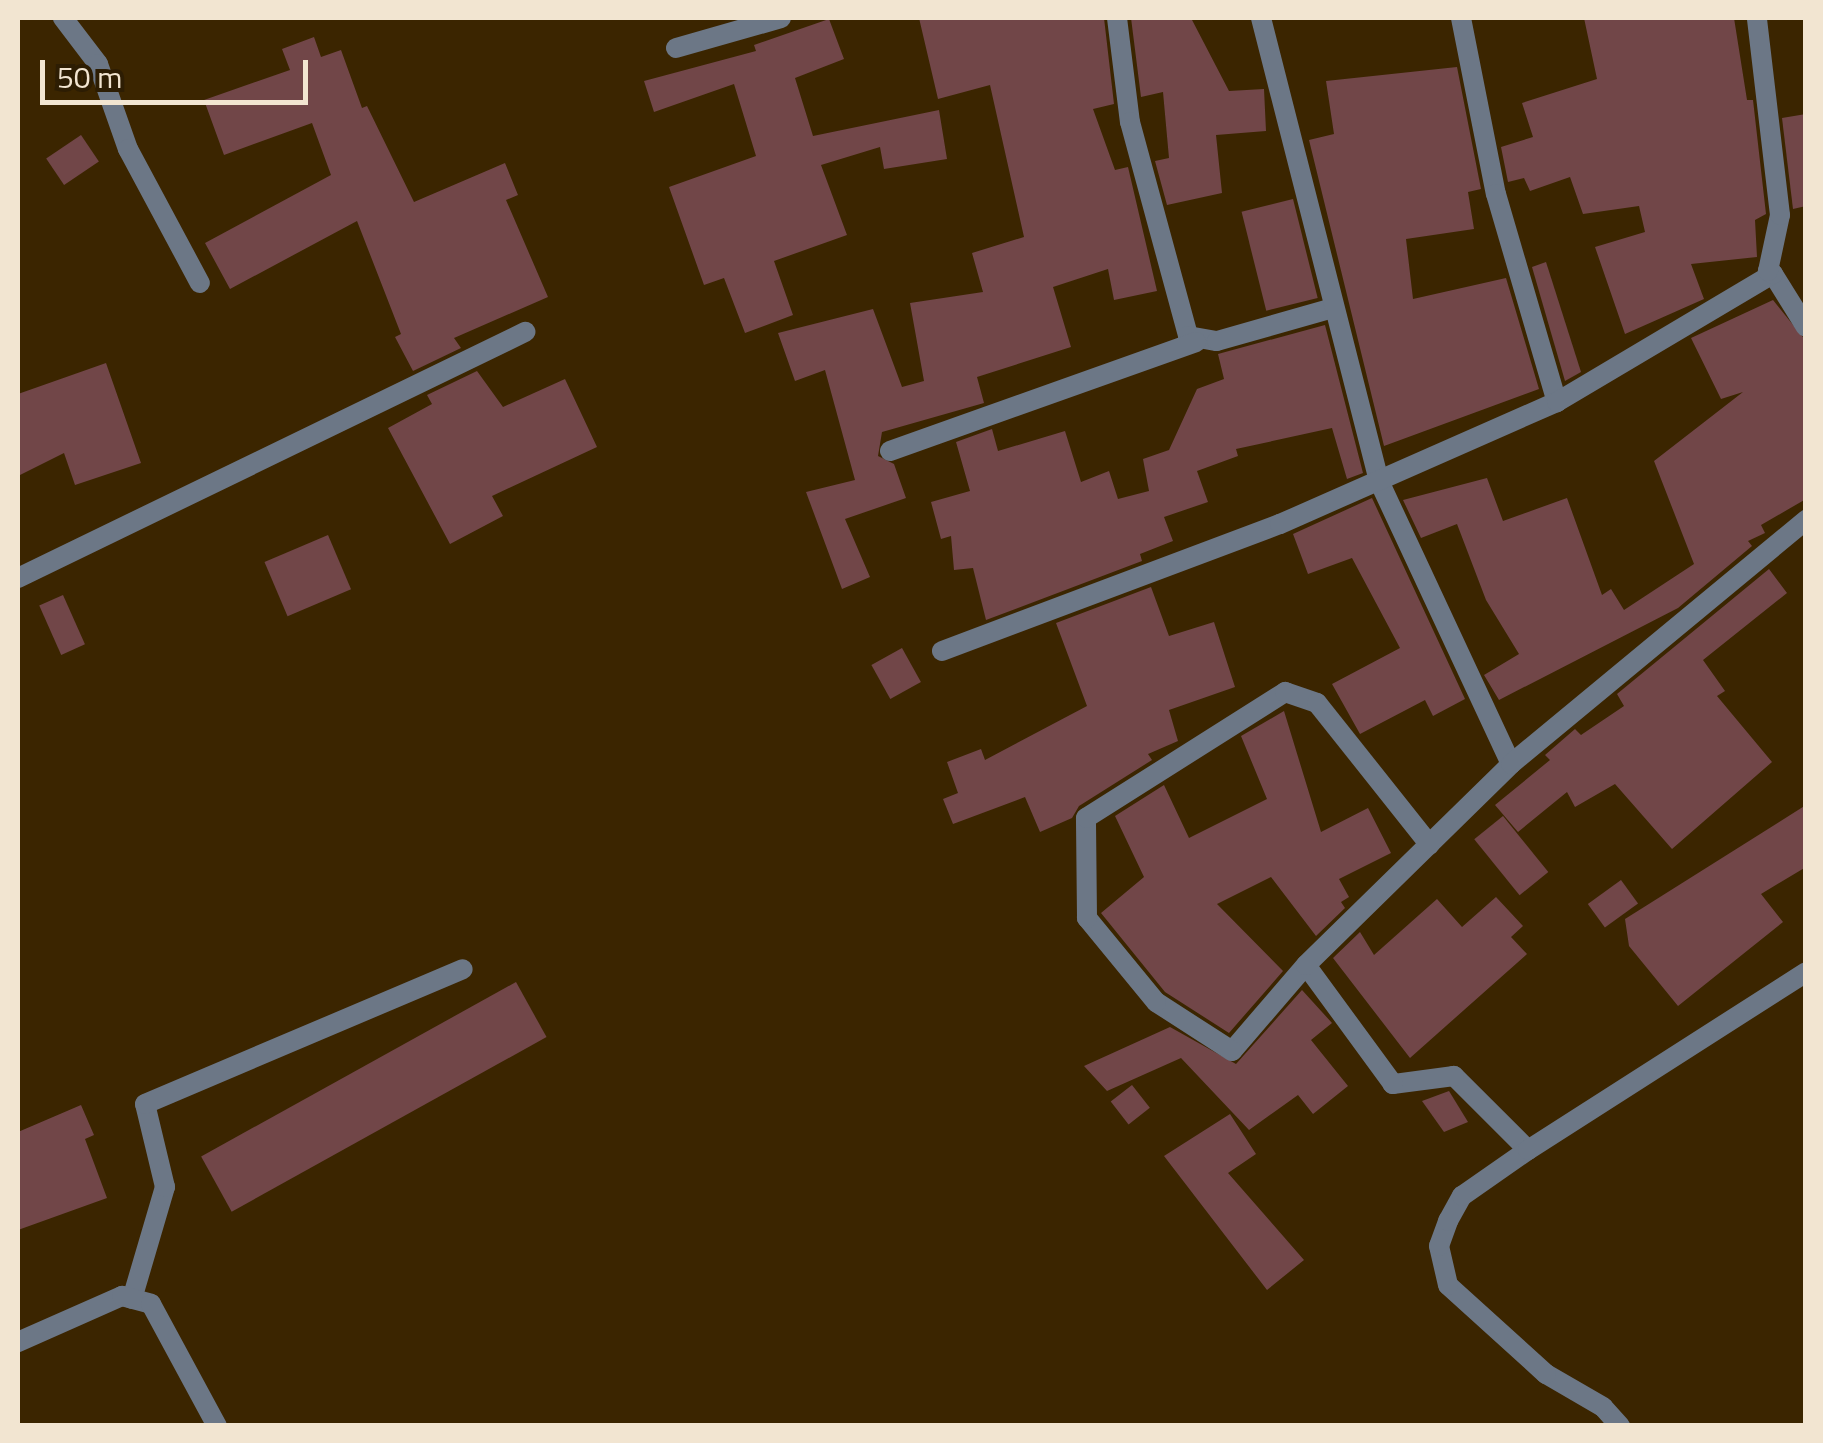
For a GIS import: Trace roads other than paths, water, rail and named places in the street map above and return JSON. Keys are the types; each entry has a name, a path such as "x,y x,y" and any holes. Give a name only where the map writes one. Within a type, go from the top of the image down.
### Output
{"street":[{"path":"63,18 98,64 128,149 200,284"},
{"path":"676,48 781,18"},
{"path":"1117,18 1130,122 1182,326 1196,342"},
{"path":"1260,18 1380,481 1511,764"},
{"path":"1461,18 1496,194 1557,402"},
{"path":"1757,18 1780,215 1768,271 1806,327"},
{"path":"942,651 1380,481 1557,402 1773,274"},
{"path":"890,451 1196,342 1333,308"},
{"path":"18,578 524,332"},
{"path":"1430,844 1317,703 1285,692 1086,818 1088,918 1156,1002 1232,1051 1306,964 1430,844 1511,764 1806,520"},
{"path":"1306,964 1394,1084 1454,1076 1528,1150"},
{"path":"132,1298 165,1187 144,1104 463,969"},
{"path":"1620,1426 1603,1407 1546,1374 1448,1285 1439,1246 1462,1196 1806,972"},
{"path":"18,1342 55,1320 132,1298 151,1304 167,1326 217,1426"}]}
